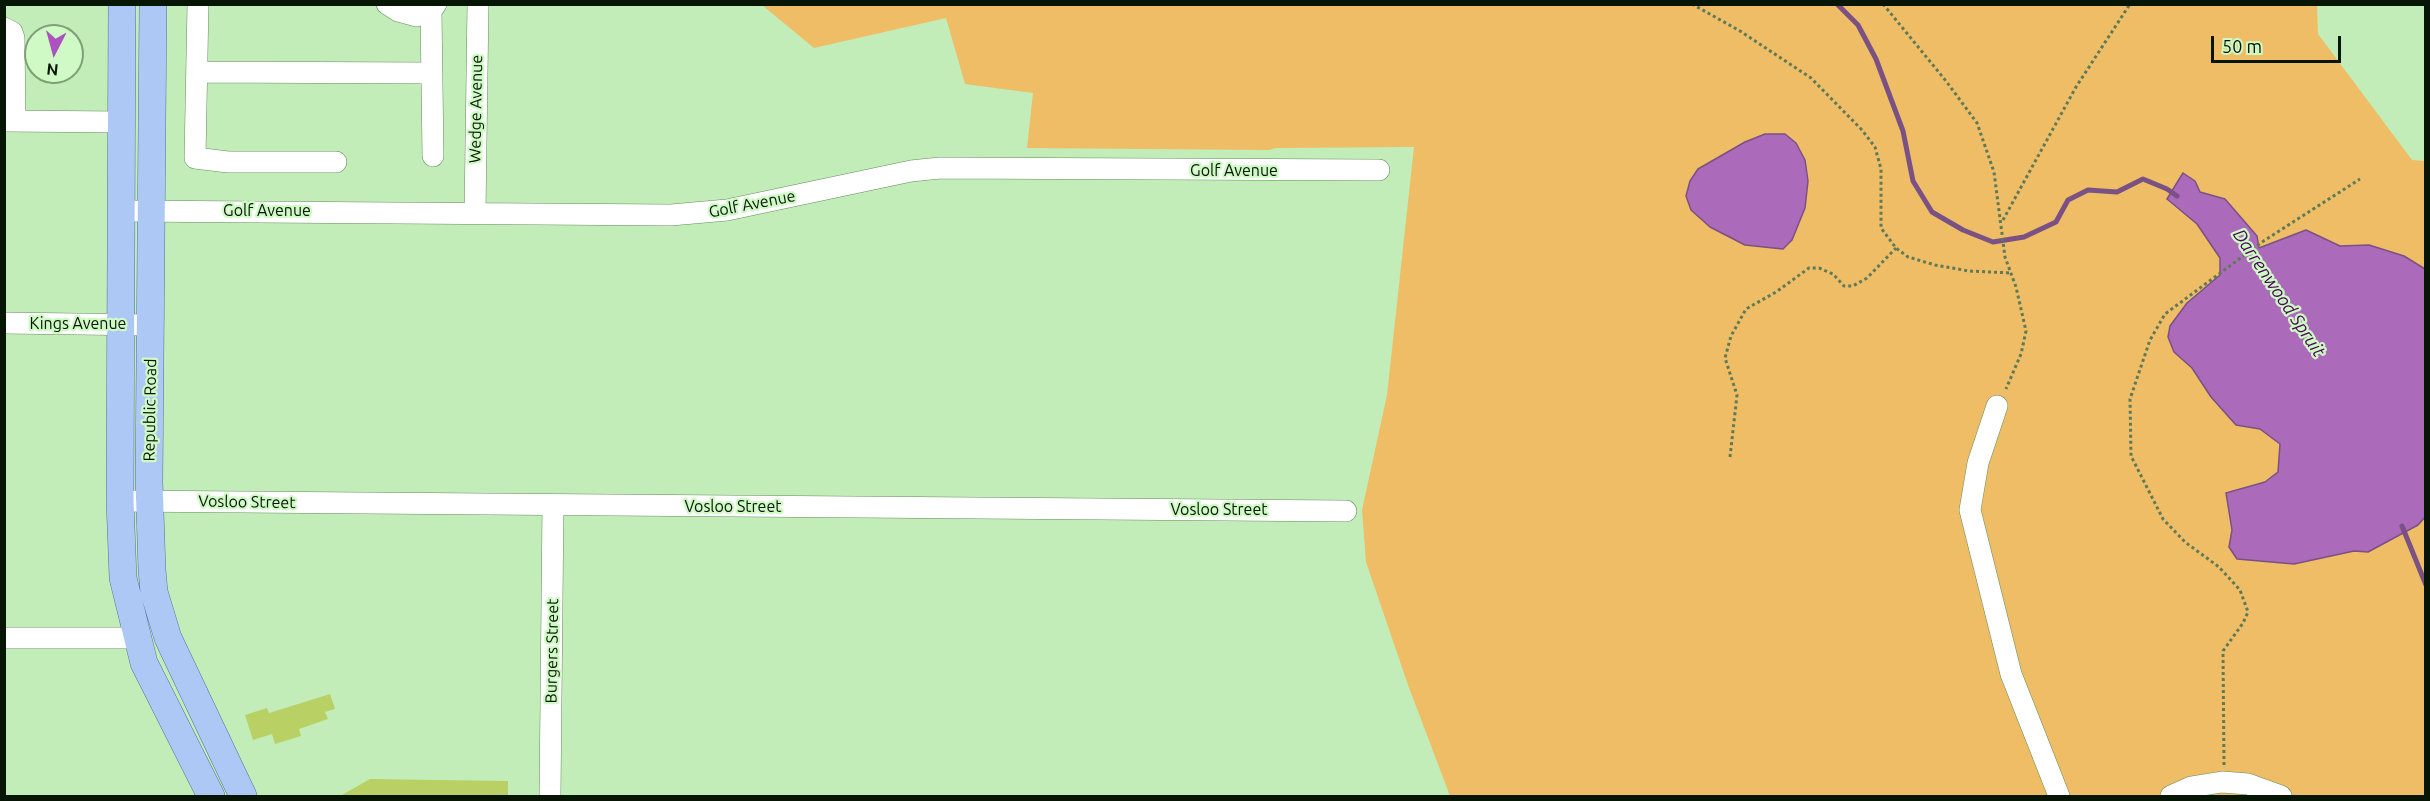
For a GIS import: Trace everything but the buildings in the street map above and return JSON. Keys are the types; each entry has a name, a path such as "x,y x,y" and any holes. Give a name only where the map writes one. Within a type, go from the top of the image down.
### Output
{"main road":[{"name":"Republic Road","path":"123,4 120,501 123,578 136,638 155,689 211,796"},
{"name":"Republic Road","path":"153,4 149,502 152,570 161,617 177,659 243,796"}],"street":[{"path":"198,4 195,158 228,162 336,162"},
{"path":"387,4 398,11 416,16 433,8 433,156"},
{"name":"Wedge Avenue","path":"475,213 477,4"},
{"path":"4,28 12,32 14,39 10,121 122,122"},
{"path":"198,72 432,72"},
{"name":"Golf Avenue","path":"122,211 581,215 710,213 911,171 940,168 1379,170"},
{"name":"Kings Avenue","path":"4,323 151,325"},
{"path":"1997,406 1978,463 1970,510 2011,674 2059,796"},
{"name":"Vosloo Street","path":"120,501 1346,511"},
{"name":"Burgers Street","path":"550,796 553,505"},
{"path":"4,638 136,638"},
{"path":"2171,796 2191,787 2222,782 2248,784 2281,796"}],"path":[{"path":"1692,4 1811,78 1862,130 1875,147 1881,169 1881,228 1896,248 1908,257 1935,265 1969,271 2011,273"},
{"path":"1883,4 1977,123 1994,172 2005,252 2026,331 2020,354 1997,406"},
{"path":"2002,221 2015,202 2076,87 2130,4"},
{"path":"2222,782 2226,754 2223,651 2248,612 2241,590 2219,567 2185,542 2163,519 2131,456 2130,399 2150,340 2166,314 2262,243 2360,179"},
{"path":"1730,457 1737,395 1725,358 1731,336 1746,309 1776,292 1809,268 1820,268 1833,274 1844,286 1852,286 1867,278 1896,248"}],"shaded area":[{"path":"762,5 2317,5 2318,34 2412,160 2425,161 2425,796 1450,796 1408,685 1366,562 1362,510 1387,395 1414,147 1276,148 1269,150 1027,148 1033,93 965,84 946,18 814,48"}],"water":[{"path":"1765,134 1785,134 1796,143 1805,160 1808,181 1805,208 1792,240 1783,249 1745,245 1710,227 1691,210 1686,196 1690,181 1698,169 1745,142"},
{"path":"2183,173 2195,181 2200,192 2225,199 2257,236 2259,248 2306,230 2340,246 2369,245 2404,256 2425,269 2426,516 2418,525 2368,552 2354,551 2294,564 2237,559 2229,547 2232,530 2226,493 2265,482 2278,472 2280,444 2260,429 2236,425 2211,397 2192,368 2174,352 2168,337 2170,326 2187,303 2220,275 2220,258 2197,224 2167,199"}],"waterway":[{"name":"Darrenwood Spruit","path":"1837,4 1858,25 1876,59 1903,131 1913,181 1932,212 1963,230 1993,242 2024,237 2056,222 2068,200 2088,190 2117,192 2143,179 2177,196"},
{"name":"Darrenwood Spruit","path":"2402,526 2426,585"}]}
